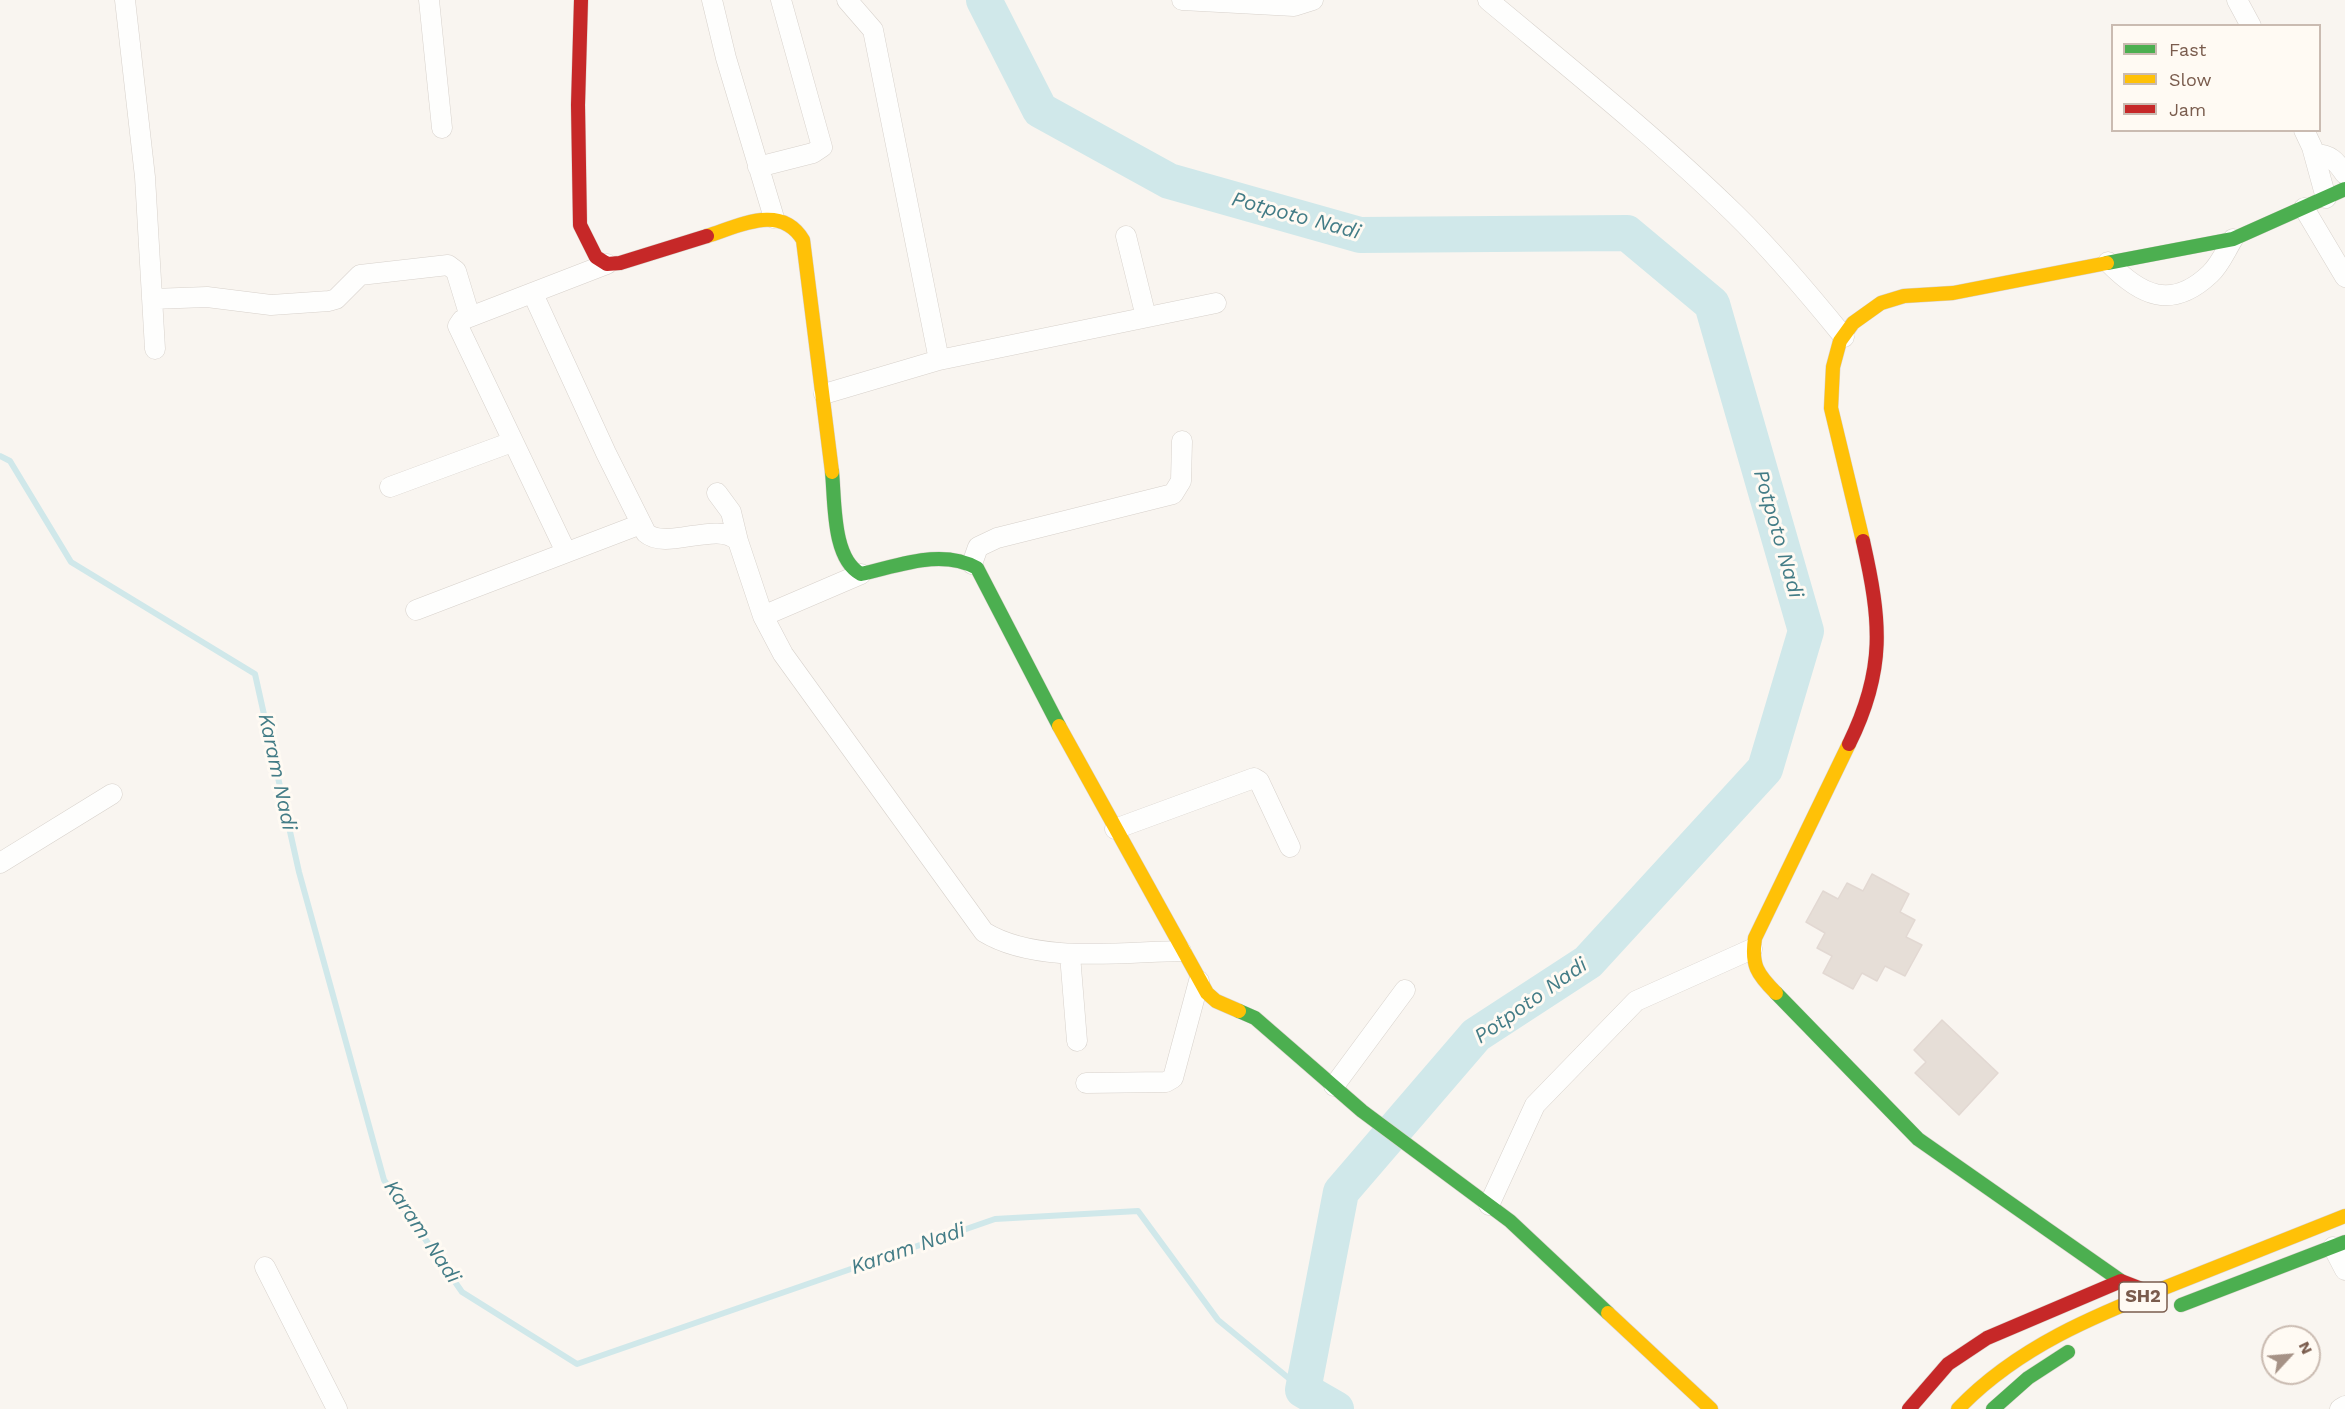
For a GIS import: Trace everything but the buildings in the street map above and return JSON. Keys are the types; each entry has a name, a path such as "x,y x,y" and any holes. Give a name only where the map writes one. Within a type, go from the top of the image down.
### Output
{"street":[{"path":"125,0 145,177 155,349"},
{"path":"429,0 442,128"},
{"path":"581,0 578,105 580,225 596,257 607,264"},
{"path":"712,0 774,218"},
{"path":"758,166 813,153 822,147 781,0"},
{"path":"847,0 873,30 939,360"},
{"path":"1182,0 1294,6 1313,0"},
{"path":"1488,0 1642,129 1735,214 1792,274 1844,337"},
{"path":"2237,0 2250,24"},
{"path":"2305,132 2314,154 2326,198"},
{"path":"2314,154 2328,156 2335,160 2345,174"},
{"path":"2152,1293 2121,1281 1918,1139 1764,981 1752,960 1752,948 1866,709 1874,680 1878,648 1875,594 1831,408 1833,368 1844,337 1853,323 1870,309 1904,296 1953,293 2233,239 2345,189"},
{"path":"2304,208 2345,277"},
{"path":"566,552 459,331 460,323 470,317 607,264 620,263 759,220 774,218 787,221 797,229 803,240 824,394 841,552 851,569 861,574"},
{"path":"1126,236 1146,317"},
{"path":"2108,262 2141,291 2151,295 2173,295 2209,275 2233,239"},
{"path":"152,299 207,297 271,305 333,300 360,275 448,265 456,271 470,317"},
{"path":"532,294 646,532 654,538 725,533 738,541"},
{"path":"824,394 939,360 1216,303"},
{"path":"972,564 978,547 997,538 1173,494 1181,481 1182,441"},
{"path":"390,487 512,442"},
{"path":"717,493 731,512 738,541 763,616 789,664 978,926 997,939 1070,955 1181,951"},
{"path":"416,610 641,524"},
{"path":"763,616 861,574 946,558 962,559 972,564 981,572 1115,829 1181,951 1210,997 1255,1018 1362,1111 1510,1221 1711,1409"},
{"path":"1115,829 1254,778 1259,781 1290,848"},
{"path":"0,863 112,794"},
{"path":"1489,1205 1535,1105 1636,1001 1752,948"},
{"path":"1070,955 1077,1041"},
{"path":"1086,1083 1170,1081 1175,1074 1199,981"},
{"path":"1334,1086 1405,990"},
{"name":"SH2","path":"1958,1409 1983,1384 2025,1354 2152,1293 2345,1216"},
{"path":"2339,1244 2345,1270"},
{"name":"SH2","path":"2152,1293 2163,1312 2339,1244"},
{"path":"265,1267 337,1409"},
{"path":"1909,1409 1948,1364 1987,1338 2121,1281"},
{"path":"1994,1409 2033,1374 2084,1344"},
{"path":"2340,1409 2345,1406"}],"waterway":[{"name":"Potpoto Nadi","path":"984,0 1040,110 1169,181 1360,235 1627,233 1712,304 1806,631 1765,769 1588,962 1476,1035 1341,1192 1303,1390 1336,1409"},
{"name":"Karam Nadi","path":"0,456 10,461 71,562 255,674 299,872 384,1180 462,1292 577,1364 995,1219 1138,1211 1218,1320 1303,1390"}],"traffic: fast":[{"path":"2107,263 2233,239 2345,189"},
{"path":"832,472 840,543 852,566 861,574 919,560 949,559 977,568 1059,726"},
{"path":"1776,993 1918,1139 2121,1281"},
{"path":"1239,1011 1255,1018 1362,1111 1510,1221 1608,1313"},
{"path":"2181,1305 2345,1242"},
{"path":"1993,1409 2028,1378 2068,1352"}],"traffic: slow":[{"path":"707,236 746,223 771,220 783,222 794,229 803,240 832,472"},
{"path":"1863,541 1831,408 1833,367 1840,341 1853,323 1881,303 1904,296 1953,293 2107,263"},
{"path":"1059,726 1207,993 1216,1001 1239,1011"},
{"path":"1776,993 1757,968 1754,955 1755,938 1849,744"},
{"path":"1958,1409 1981,1387 2032,1350 2087,1321 2345,1216"},
{"path":"1608,1313 1711,1409"}],"traffic: jam":[{"path":"581,0 578,105 580,225 596,257 607,264 620,263 707,236"},
{"path":"1849,744 1869,692 1877,644 1874,596 1863,541"},
{"path":"1909,1409 1948,1364 1987,1338 2121,1281 2152,1293 2160,1301"}]}
